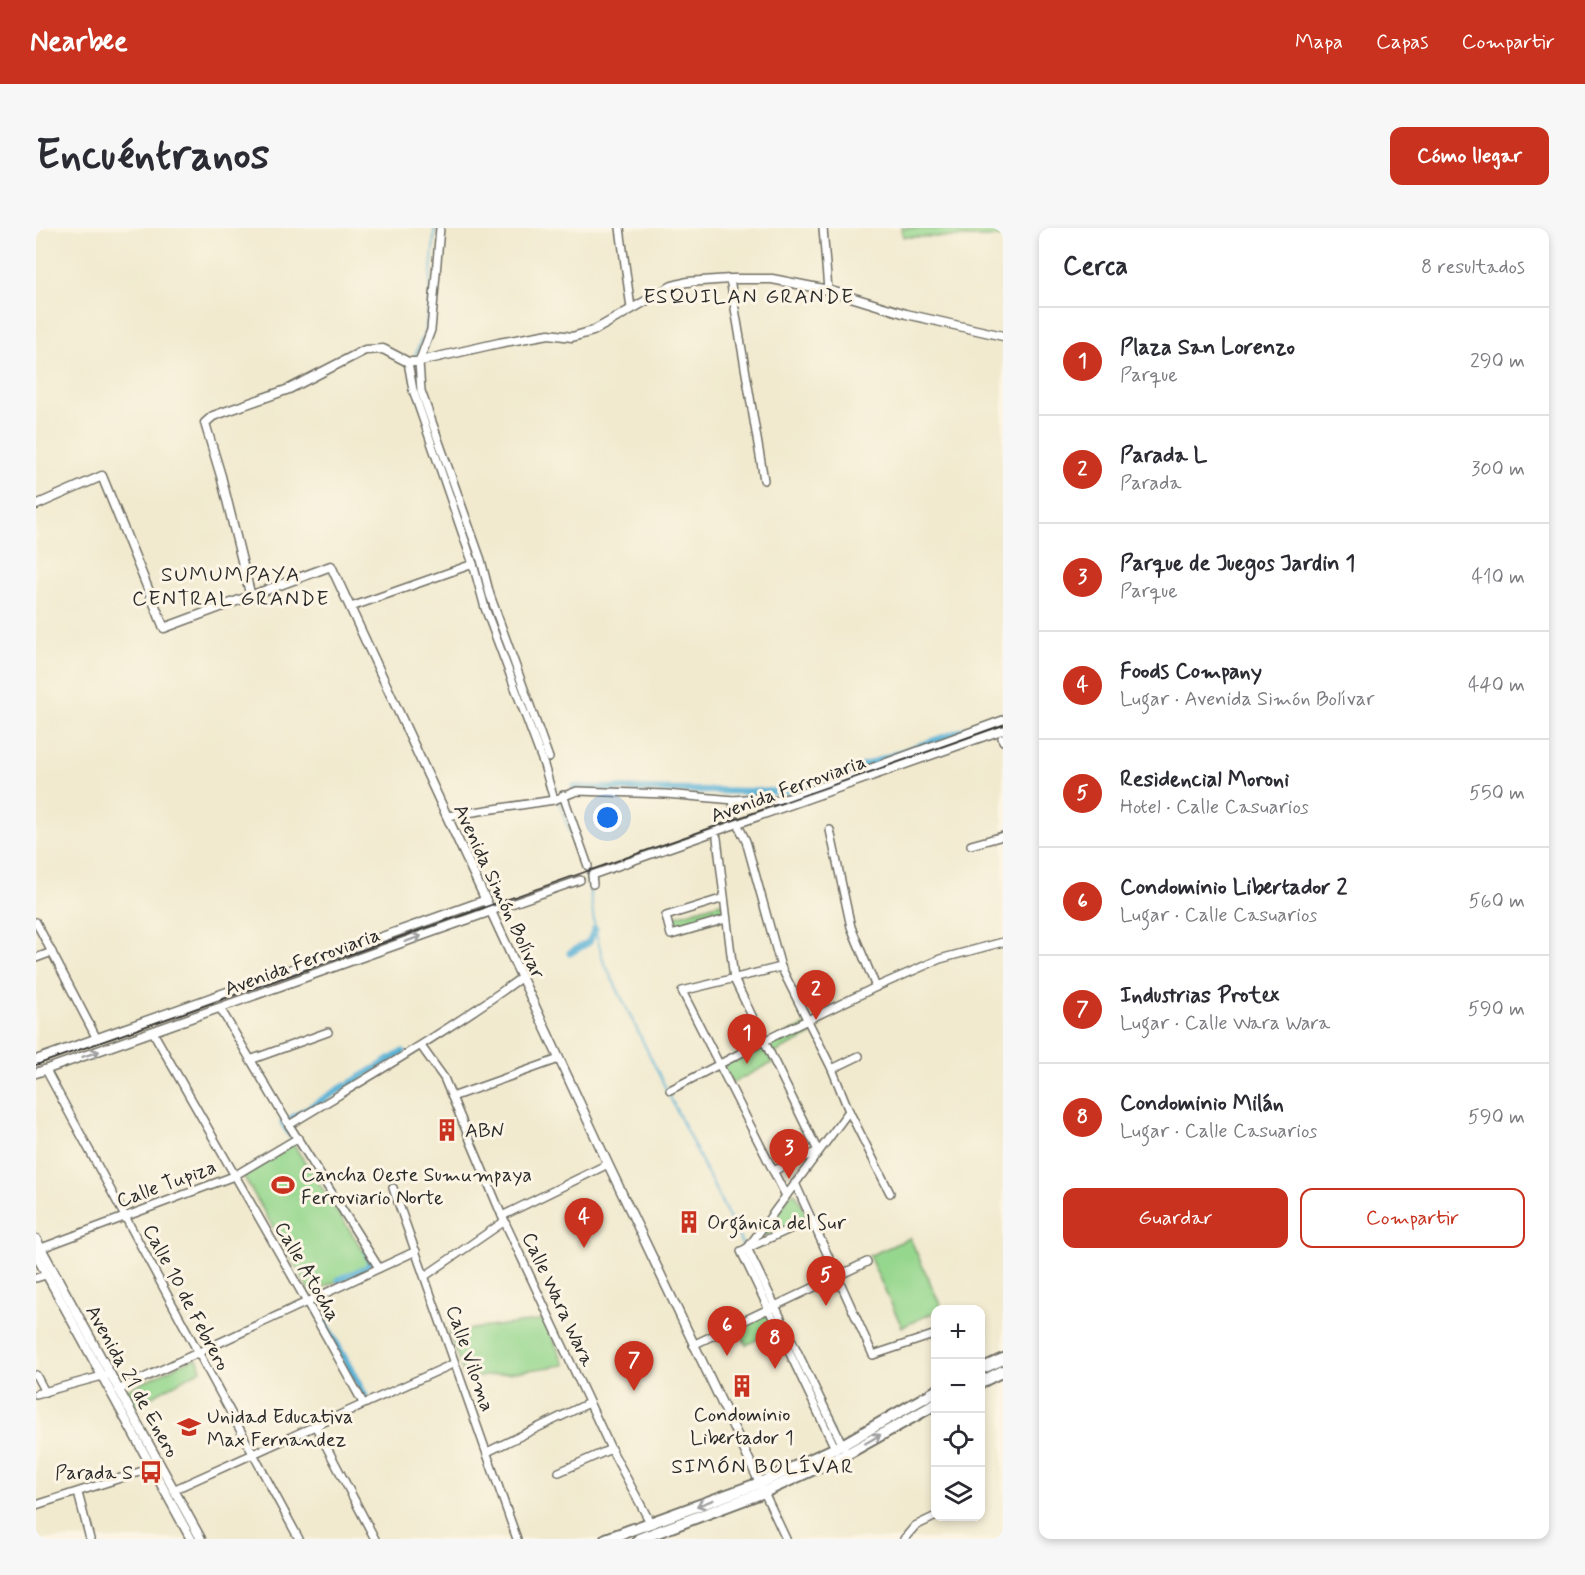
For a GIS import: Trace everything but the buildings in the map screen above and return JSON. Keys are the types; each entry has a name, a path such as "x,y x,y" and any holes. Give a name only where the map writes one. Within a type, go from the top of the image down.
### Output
{"main road":[{"path":"985,1367 1003,1359"},
{"path":"985,1380 1003,1371"},
{"path":"841,1451 931,1394"},
{"path":"606,1539 653,1528 762,1487 931,1406"},
{"path":"639,1539 653,1528"}],"street":[{"path":"440,228 430,330 413,362 413,390 473,564 485,608 537,745 554,800"},
{"path":"620,228 631,308"},
{"path":"823,228 828,290"},
{"path":"251,597 221,476 205,423 213,416 289,389 365,350 383,349 413,362 549,334 572,337 593,331 672,286 687,282 730,279 772,279 828,290 906,314 1003,336"},
{"path":"730,279 764,480"},
{"path":"413,362 421,391 478,550 490,595 549,758"},
{"name":"Avenida Simón Bolívar","path":"36,505 102,476 164,628 331,566 608,1164 786,1539"},
{"path":"351,607 473,564"},
{"name":"Avenida Ferroviaria","path":"733,815 734,800 767,797 774,801 789,798 1003,720"},
{"name":"Avenida Ferroviaria","path":"593,884 592,875 1003,730"},
{"path":"447,816 554,800 577,791 666,794 734,800"},
{"path":"563,795 588,866"},
{"path":"740,829 746,842 781,967 890,1193"},
{"path":"830,830 851,927 876,987"},
{"path":"971,845 1003,836"},
{"path":"717,838 734,979 818,1151"},
{"name":"Avenida Ferroviaria","path":"36,1073 580,880"},
{"path":"724,898 666,915 671,935 726,919"},
{"name":"Avenida Ferroviaria","path":"36,1060 486,900"},
{"path":"36,922 97,1040"},
{"path":"670,1090 876,987 940,959 1003,942"},
{"path":"36,958 52,952"},
{"path":"781,967 682,991 786,1196"},
{"path":"288,1125 421,1046 522,977"},
{"path":"220,1008 288,1125 379,1268"},
{"name":"Calle Atocha","path":"153,1032 308,1301 363,1403"},
{"path":"250,1060 328,1032"},
{"name":"Calle Wara Wara","path":"421,1046 444,1078 503,1219 611,1449 653,1528"},
{"path":"832,1069 859,1056"},
{"path":"452,1097 559,1059"},
{"name":"Calle 10 de Febrero","path":"46,1070 299,1539"},
{"path":"744,1250 849,1111"},
{"name":"Calle Tupiza","path":"38,1251 234,1176 298,1138"},
{"path":"773,1171 818,1151"},
{"path":"425,1276 503,1219 608,1164"},
{"path":"795,1183 873,1355 931,1336"},
{"name":"Calle Viloma","path":"393,1188 517,1539"},
{"path":"744,1250 812,1219"},
{"name":"Avenida 21 de Enero","path":"36,1239 46,1275 105,1375 118,1390 191,1539"},
{"path":"744,1250 841,1451"},
{"name":"Avenida 21 de Enero","path":"38,1251 156,1467 173,1490 201,1539"},
{"path":"118,1390 416,1251"},
{"path":"693,1344 867,1262"},
{"path":"36,1278 46,1275"},
{"path":"173,1490 454,1363"},
{"path":"36,1375 45,1392"},
{"path":"36,1394 105,1375"},
{"path":"487,1452 589,1403"},
{"path":"315,1425 375,1539"},
{"path":"560,1472 611,1449"},
{"path":"36,1505 156,1467"},
{"path":"78,1493 90,1539"},
{"path":"904,1539 915,1526 931,1518"}],"green space":[{"path":"902,228 1003,228 1003,237 903,237"},
{"path":"720,903 723,905 724,915 721,918 678,930 672,927 673,917"},
{"path":"808,1024 813,1034 773,1054 768,1043"},
{"path":"762,1045 772,1063 732,1083 722,1065"},
{"path":"293,1144 370,1261 368,1267 311,1293 243,1175"},
{"path":"791,1193 796,1194 806,1214 804,1219 760,1238"},
{"path":"910,1238 940,1305 931,1305 931,1314 902,1327 869,1256"},
{"path":"769,1313 777,1330 746,1345 738,1327"},
{"path":"544,1320 565,1365 465,1379 449,1332"},
{"path":"194,1358 198,1360 201,1370 132,1407 126,1390"}],"waterway":[{"path":"414,358 426,329 435,228"},
{"path":"413,364 416,389 556,790"},
{"path":"574,787 791,792 1003,716"},
{"path":"559,802 589,885 595,929 603,960 742,1244"},
{"path":"570,953 589,942 595,929"},
{"path":"351,1083 403,1052"},
{"path":"291,1119 345,1086"},
{"path":"283,1123 291,1135"},
{"path":"339,1280 368,1267 370,1261 367,1252"},
{"path":"323,1296 317,1301 318,1310 365,1396"},
{"path":"816,1399 833,1434"}],"tram line":[{"path":"36,1065 1003,725"}],"place":[{"name":"Parada L","path":"816,1020"},
{"name":"Plaza San Lorenzo","path":"747,1064"},
{"name":"ABN","path":"447,1130"},
{"name":"Parque de Juegos Jardin 1","path":"789,1179"},
{"name":"Cancha Oeste Sumumpaya Ferroviario Norte","path":"283,1185"},
{"name":"Orgánica del Sur","path":"689,1222"},
{"name":"Foods Company","path":"584,1248"},
{"name":"Residencial Moroni","path":"826,1306"},
{"name":"Condominio Libertador 2","path":"727,1356"},
{"name":"Condominio Milán","path":"775,1369"},
{"name":"Condominio Libertador 1","path":"742,1386"},
{"name":"Industrias Protex","path":"634,1391"},
{"name":"Unidad Educativa Max Fernandez","path":"189,1427"},
{"name":"Parada S","path":"151,1472"}],"district":[{"name":"ESQUILAN GRANDE","path":"749,296"},
{"name":"SUMUMPAYA CENTRAL GRANDE","path":"231,586"},
{"name":"SIMÓN BOLÍVAR","path":"763,1466"}]}
